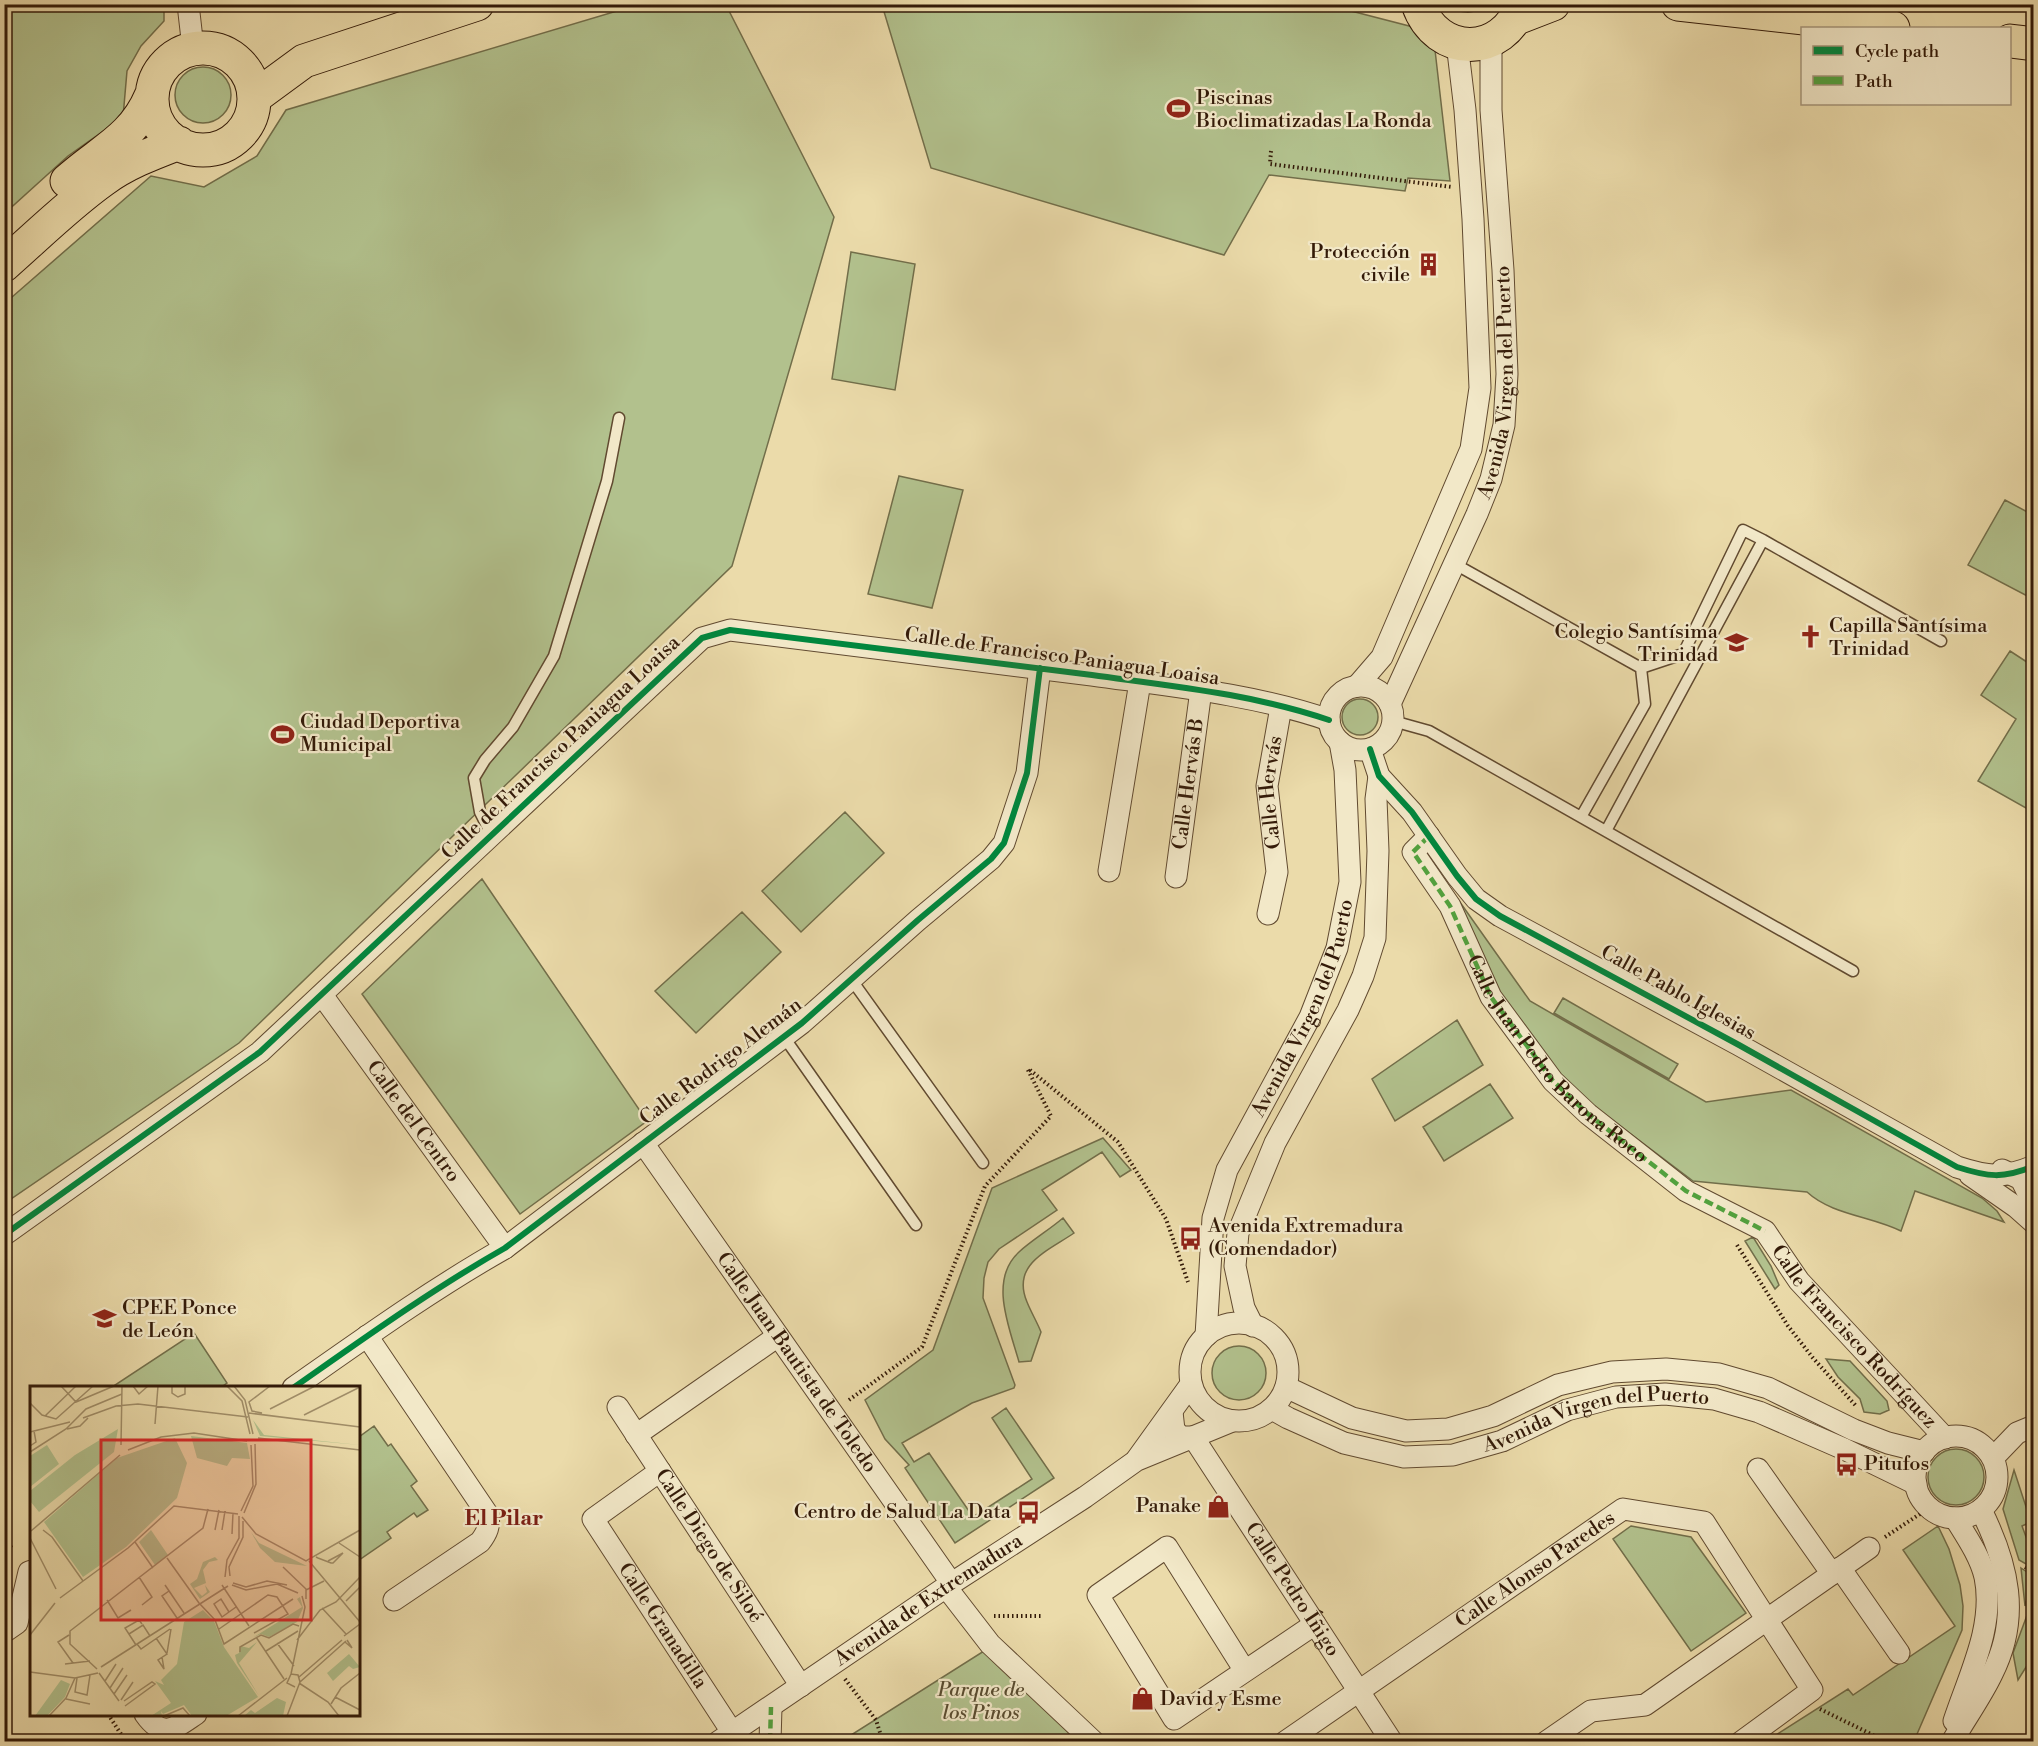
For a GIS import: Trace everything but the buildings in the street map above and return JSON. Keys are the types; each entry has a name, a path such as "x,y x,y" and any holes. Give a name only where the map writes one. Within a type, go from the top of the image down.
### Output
{"main road":[{"path":"239,63 304,61 477,4"},
{"path":"1418,4 1422,17 1431,29 1443,38 1474,45 1491,40 1506,31 1520,11 1553,4"},
{"path":"1678,4 1884,27"},
{"path":"2011,41 2034,44"},
{"path":"4,237 71,177 125,136 144,114 155,79 164,65 177,54 194,48 208,47 235,58 245,68 255,97 253,113 246,128 234,140 220,148 203,150 187,148 173,140 161,129 153,113 151,96"},
{"path":"255,97 304,61"},
{"path":"4,265 68,207 105,179 143,157 179,143"}],"street":[{"path":"188,4 194,48"},
{"name":"Avenida Virgen del Puerto","path":"1391,712 1491,479 1504,425 1506,374 1504,281 1491,110 1491,40"},
{"name":"Avenida Virgen del Puerto","path":"1357,686 1382,657 1454,494 1471,449 1480,388 1471,189 1457,43"},
{"name":"Calle de Francisco Paniagua Loaisa","path":"4,1234 260,1052 702,638 730,630 1040,668 1201,690 1289,708 1329,720"},
{"name":"Calle Rodrigo Alemán","path":"296,1386 462,1273 505,1248 784,1036 991,859 1004,843 1027,772 1040,668"},
{"path":"1110,871 1140,682"},
{"path":"1357,686 1373,688 1380,693 1391,712 1392,728 1384,740 1370,749 1349,748 1340,742 1333,733 1329,720 1330,709 1335,700 1341,693 1357,686"},
{"name":"Calle Hervás B","path":"1176,878 1201,690"},
{"name":"Calle de Francisco Paniagua Loaisa","path":"1289,708 1335,700"},
{"name":"Calle Hervás","path":"1268,914 1277,872 1267,786 1289,708"},
{"name":"Avenida Virgen del Puerto","path":"1206,1336 1213,1218 1227,1170 1310,1017 1337,948 1350,882 1345,770 1340,742"},
{"name":"Calle Pablo Iglesias","path":"1370,749 1379,777 1412,812 1476,899 1500,916 1739,1045 1948,1162 1988,1176 2002,1176 2020,1167"},
{"name":"Avenida Virgen del Puerto","path":"1253,1326 1244,1308 1234,1266 1238,1233 1275,1143 1348,1010 1363,976 1375,938 1378,851 1376,799 1379,777"},
{"name":"Calle Juan Pedro Barona Roco","path":"1429,836 1413,852 1450,906 1491,997 1553,1081 1588,1114 1686,1191 1765,1231"},
{"name":"Calle del Centro","path":"322,995 505,1248"},
{"name":"Calle Juan Bautista de Toledo","path":"643,1143 990,1644 1094,1742"},
{"path":"1948,1162 2025,1206"},
{"path":"2020,1167 2009,1178 2009,1190 2025,1206 2034,1223"},
{"name":"Calle Francisco Rodríguez","path":"1765,1231 1799,1281 1946,1438"},
{"path":"1137,1460 1232,1421 1260,1416 1272,1409 1280,1399 1286,1387 1288,1371 1286,1356 1267,1332 1253,1326 1236,1323 1220,1327 1206,1336 1197,1346 1190,1371 1191,1384 1197,1398 1206,1409 1232,1421"},
{"path":"367,1336 488,1515 489,1522 488,1530 480,1542 394,1600"},
{"path":"636,1435 778,1336"},
{"name":"Avenida Virgen del Puerto","path":"1286,1387 1352,1418 1406,1431 1448,1429 1493,1416 1558,1385 1612,1371 1666,1369 1719,1374 1768,1388 1854,1430 1888,1443 1924,1452"},
{"path":"1137,1460 1191,1384"},
{"name":"Avenida Virgen del Puerto","path":"1272,1409 1344,1443 1404,1457 1453,1455 1502,1441 1567,1410 1616,1397 1665,1394 1714,1399 1759,1412 1916,1484"},
{"name":"Calle Diego de Siloé","path":"618,1407 801,1686"},
{"name":"Calle Pedro Íñigo","path":"1172,1412 1174,1430 1181,1437 1192,1437 1392,1742"},
{"path":"1986,1451 2025,1429"},
{"path":"1957,1436 1968,1438 1986,1451 1997,1475 1996,1488 1990,1500 1981,1510 1969,1516 1955,1518 1942,1515 1929,1508 1920,1497 1916,1484 1916,1473 1924,1452 1933,1443 1957,1436"},
{"name":"Avenida de Extremadura","path":"725,1737 1137,1460"},
{"path":"1758,1469 1899,1653"},
{"name":"Calle Granadilla","path":"660,1471 593,1519 725,1737"},
{"name":"Calle Alonso Paredes","path":"1285,1742 1623,1509 1704,1522 1768,1619 1806,1695"},
{"path":"1952,1742 1993,1672 2008,1628 2010,1596 2005,1567 1981,1510"},
{"path":"1946,1742 1986,1626 1987,1600 1984,1575 1968,1539 1955,1518"},
{"path":"1245,1671 1167,1547 1098,1595 1174,1719 1315,1624"},
{"path":"1546,1742 1591,1711 1645,1705 1869,1548"},
{"path":"4,1632 17,1623 30,1572"},
{"path":"1741,1742 1806,1695"},
{"path":"770,1742 771,1707"},
{"path":"148,1716 157,1728 165,1731 176,1728 193,1716"}],"lane":[{"path":"492,836 480,812 474,778 485,760 513,727 554,656 607,481 619,418"},
{"path":"1453,563 1641,668 1683,654 1743,530 1941,641"},
{"path":"1606,831 1763,540"},
{"path":"1581,817 1645,704 1641,668"},
{"path":"1391,712 1430,731 1853,971"},
{"path":"851,980 982,1163"},
{"path":"784,1036 916,1225"}],"path":[{"path":"1271,151 1270,164 1471,189"},
{"path":"831,1413 922,1347 985,1186 1051,1116 1027,1068 1118,1142 1166,1219 1190,1290"},
{"path":"1737,1245 1788,1326 1813,1358 1857,1405 1860,1414 1854,1430"},
{"path":"1869,1548 1929,1508"},
{"path":"4,1550 10,1545 6,1574"},
{"path":"969,1616 1041,1616"},
{"path":"833,1664 876,1720 883,1742"},
{"path":"1806,1695 1887,1742"},
{"path":"109,1716 126,1742"}],"green space":[{"name":"Piscinas Bioclimatizadas La Ronda","path":"1324,4 1413,27 1435,50 1450,181 1408,178 1405,191 1269,175 1224,255 931,168 882,5"},
{"path":"4,5 164,5 164,21 141,46 127,71 123,117 68,156 5,213"},
{"name":"Ciudad Deportiva Municipal","path":"637,5 726,5 834,217 732,566 239,1043 5,1203 4,304 151,176 204,187 257,156 286,110"},
{"path":"1449,5 1485,5 1472,12 1467,12"},
{"path":"1960,5 2033,5 2033,12"},
{"path":"203,67 214,69 223,75 229,84 231,95 229,106 223,115 214,121 203,123 192,121 183,115 177,106 175,95 177,84 183,75 192,69"},
{"path":"851,252 915,264 895,390 832,379"},
{"path":"899,476 963,490 932,608 868,594"},
{"path":"2005,500 2033,515 2033,599 1968,565"},
{"path":"2010,651 2033,666 2033,812 1978,781 2016,719 1981,695"},
{"path":"1360,699 1373,704 1378,717 1373,730 1360,735 1347,730 1342,717 1347,704"},
{"path":"845,812 884,853 801,932 762,891"},
{"path":"482,879 647,1121 520,1214 362,994"},
{"path":"1457,898 1530,1001 1706,1102 1791,1090 1982,1198 1997,1211 2004,1222 1915,1191 1901,1231 1828,1206 1807,1192 1693,1181 1570,1088 1512,1018 1473,944"},
{"path":"742,912 781,952 696,1033 655,991"},
{"path":"1563,998 1678,1064 1669,1079 1554,1013"},
{"path":"1457,1020 1483,1065 1395,1121 1372,1079"},
{"path":"1490,1084 1513,1118 1444,1161 1423,1127"},
{"path":"1103,1138 1131,1170 1120,1177 1102,1152 1042,1190 1057,1210 999,1249 988,1262 983,1298 1015,1385 1014,1388 972,1403 902,1443 914,1462 929,1453 973,1517 1032,1479 992,1418 1006,1408 1054,1478 955,1543 905,1468 909,1465 885,1439 865,1400 933,1350 992,1188"},
{"path":"1063,1218 1074,1233 1035,1260 1028,1268 1024,1278 1023,1289 1027,1302 1041,1332 1031,1361 1019,1362 1004,1305 1005,1276 1010,1263 1019,1252"},
{"path":"1753,1237 1771,1266 1779,1285 1775,1289 1745,1241"},
{"path":"194,1333 227,1383 223,1386 114,1386"},
{"path":"1239,1346 1249,1348 1258,1354 1264,1363 1266,1373 1264,1383 1258,1392 1249,1398 1239,1400 1229,1398 1220,1392 1214,1383 1212,1373 1214,1363 1220,1354 1229,1348"},
{"path":"1826,1359 1850,1361 1887,1401 1889,1410 1880,1414 1864,1412 1860,1399 1838,1377"},
{"path":"374,1426 388,1446 391,1444 417,1481 411,1486 428,1510 417,1517 414,1513 387,1532 391,1538 360,1559 360,1436"},
{"path":"1956,1449 1967,1451 1976,1457 1982,1466 1984,1477 1982,1488 1976,1497 1967,1503 1956,1505 1945,1503 1936,1497 1930,1488 1928,1477 1930,1466 1936,1457 1945,1451"},
{"path":"2014,1470 2031,1522 2022,1526 2033,1556 2033,1568 2019,1560 2003,1509"},
{"path":"1631,1526 1691,1537 1746,1613 1691,1651 1613,1539"},
{"path":"1938,1526 1949,1549 1960,1585 1963,1606 1962,1630 1914,1741 1765,1742 1848,1689 1853,1695 1955,1626 1903,1550"},
{"path":"2021,1568 2033,1576 2025,1606"},
{"path":"2033,1599 2033,1656 2018,1680 2013,1653"},
{"name":"Parque de los Pinos","path":"984,1651 1080,1742 840,1742"}],"marked path":[{"path":"1429,836 1413,852 1450,906 1491,997 1553,1081 1588,1114 1686,1191 1765,1231"},
{"path":"770,1742 771,1707"}],"cycle path":[{"path":"4,1235 260,1052 702,638 730,630 1092,675 1241,697 1329,720"},
{"path":"296,1386 424,1298 505,1248 802,1023 991,859 1004,843 1027,773 1040,668"},
{"path":"1370,749 1379,776 1412,812 1476,899 1500,916 1739,1045 1957,1167 1987,1175 2004,1175 2034,1166"}],"place":[{"name":"Piscinas Bioclimatizadas La Ronda","path":"1178,109"},
{"name":"Protección civile","path":"1428,264"},
{"name":"Capilla Santísima Trinidad","path":"1811,637"},
{"name":"Colegio Santísima Trinidad","path":"1736,643"},
{"name":"Ciudad Deportiva Municipal","path":"282,734"},
{"name":"Avenida Extremadura (Comendador)","path":"1190,1238"},
{"name":"CPEE Ponce de León","path":"104,1319"},
{"name":"Pitufos","path":"1846,1464"},
{"name":"Panake","path":"1219,1506"},
{"name":"Centro de Salud La Data","path":"1029,1512"},
{"name":"David y Esme","path":"1142,1699"}],"district":[{"name":"El Pilar","path":"504,1518"}]}
